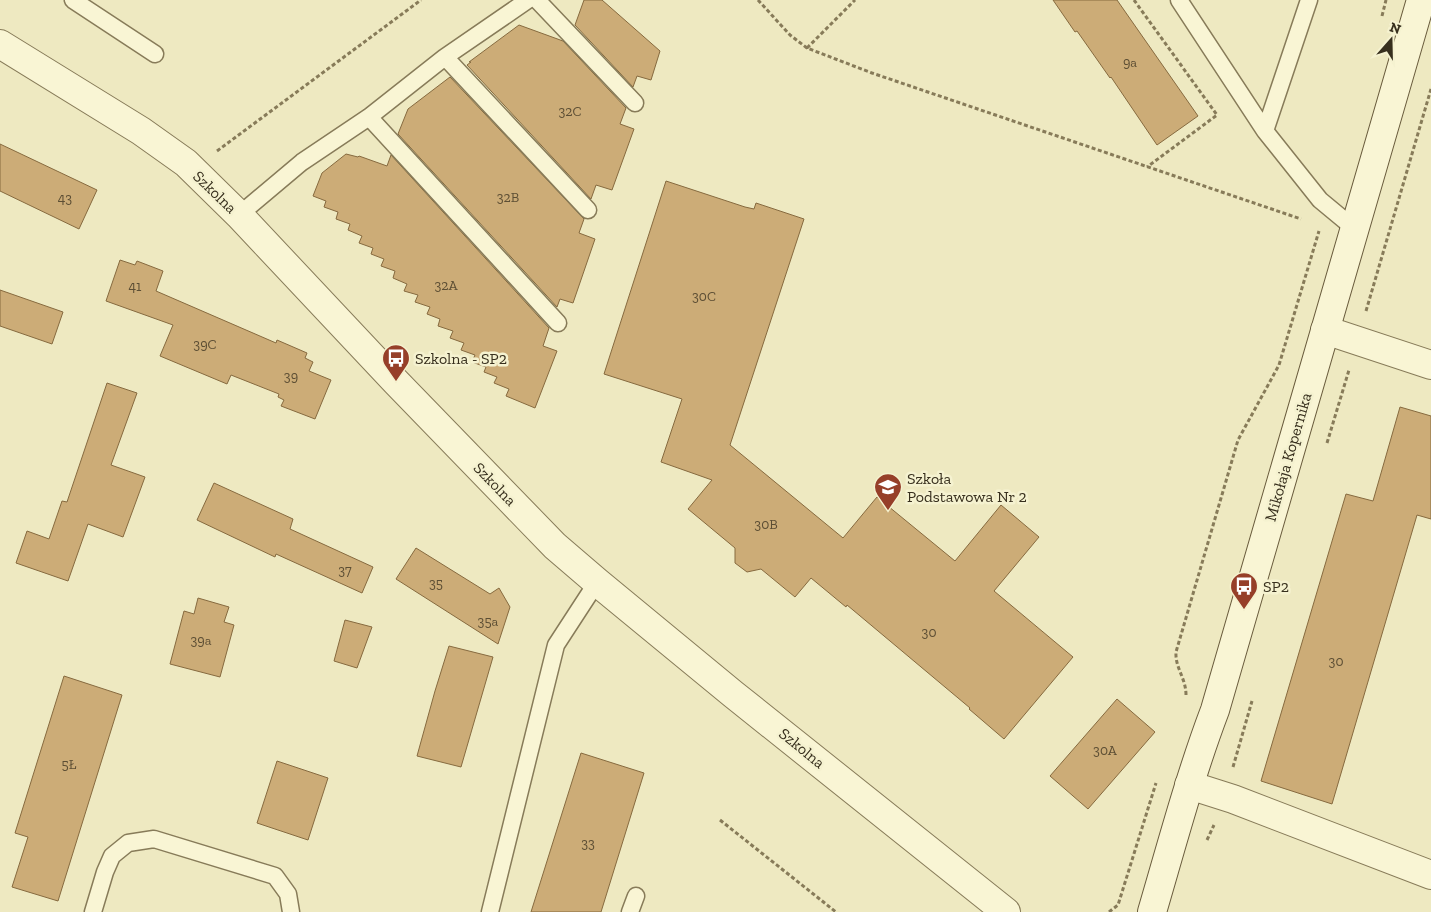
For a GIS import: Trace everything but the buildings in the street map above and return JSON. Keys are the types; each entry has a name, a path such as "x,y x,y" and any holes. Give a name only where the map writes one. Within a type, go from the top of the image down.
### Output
{"street":[{"name":"Mikołaja Kopernika","path":"1152,912 1201,747 1216,710 1421,0"},
{"name":"Szkolna","path":"0,44 141,131 186,163 239,215 396,382 555,546 1006,912"},
{"path":"1325,330 1431,365"},
{"path":"1189,785 1232,799 1431,875"}],"lane":[{"path":"73,0 155,54"},
{"path":"239,215 302,162 368,117 446,57 528,0"},
{"path":"537,0 635,103"},
{"path":"1179,0 1265,131 1320,200 1355,229"},
{"path":"1265,131 1309,0"},
{"path":"446,57 588,210"},
{"path":"368,117 558,323"},
{"path":"490,912 556,645 597,582"},
{"path":"93,912 112,856 128,843 154,838 275,876 288,894 291,912"},
{"path":"630,912 636,896"}],"path":[{"path":"211,155 421,0"},
{"path":"758,0 790,35 807,48 881,76 1304,220"},
{"path":"807,48 855,0"},
{"path":"1134,0 1217,116 1147,167"},
{"path":"1380,22 1386,0"},
{"path":"1186,696 1186,685 1177,665 1176,652 1238,440 1279,365 1327,205"},
{"path":"1109,912 1118,905 1150,798 1158,778"},
{"path":"720,820 836,912"}],"place":[{"name":"Szkolna - SP2","path":"396,382"},
{"name":"Szkoła Podstawowa Nr 2","path":"888,511"},
{"name":"SP2","path":"1244,610"}]}
